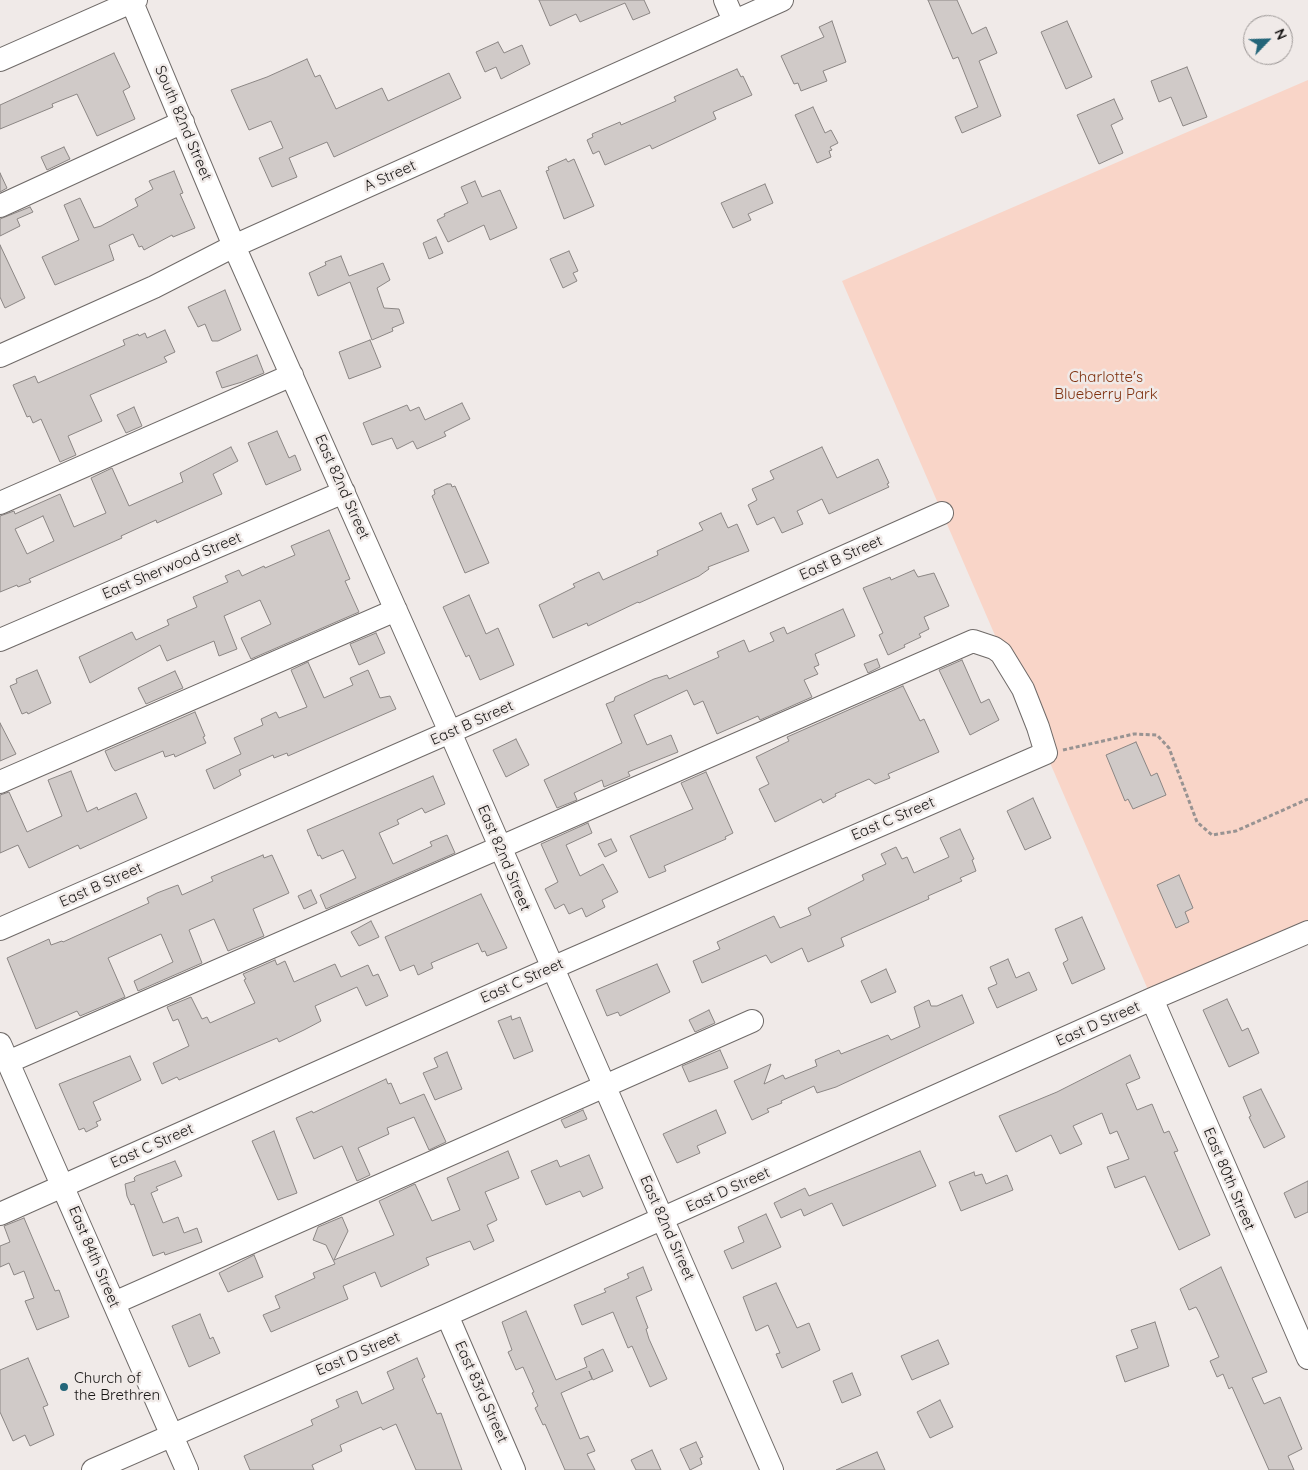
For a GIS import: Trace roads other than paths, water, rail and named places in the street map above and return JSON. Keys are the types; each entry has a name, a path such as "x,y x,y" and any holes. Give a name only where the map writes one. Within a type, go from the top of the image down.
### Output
{"street":[{"path":"725,0 734,21"},
{"name":"A Street","path":"0,356 154,287 234,246 782,0"},
{"path":"0,60 133,1"},
{"name":"South 82nd Street","path":"133,1 234,246"},
{"path":"0,206 183,122"},
{"name":"East 82nd Street","path":"234,246 450,732 772,1470"},
{"path":"0,503 292,375"},
{"name":"East Sherwood Street","path":"0,640 344,492"},
{"name":"East B Street","path":"0,929 450,732 942,513"},
{"path":"0,782 396,610"},
{"name":"East C Street","path":"0,1214 552,968 1046,753 1023,689 1001,653 994,648 973,641 500,847"},
{"path":"4,1053 500,847"},
{"name":"East D Street","path":"92,1470 447,1315 1152,999 1308,932"},
{"name":"East 80th Street","path":"1152,999 1308,1358"},
{"path":"114,1303 752,1021"},
{"name":"East 84th Street","path":"4,1053 187,1470"},
{"name":"East 83rd Street","path":"447,1315 514,1470"}],"place":[{"name":"Church of the Brethren","path":"64,1387"}],"park label":[{"name":"Charlotte's Blueberry Park","path":"1106,386"}]}
